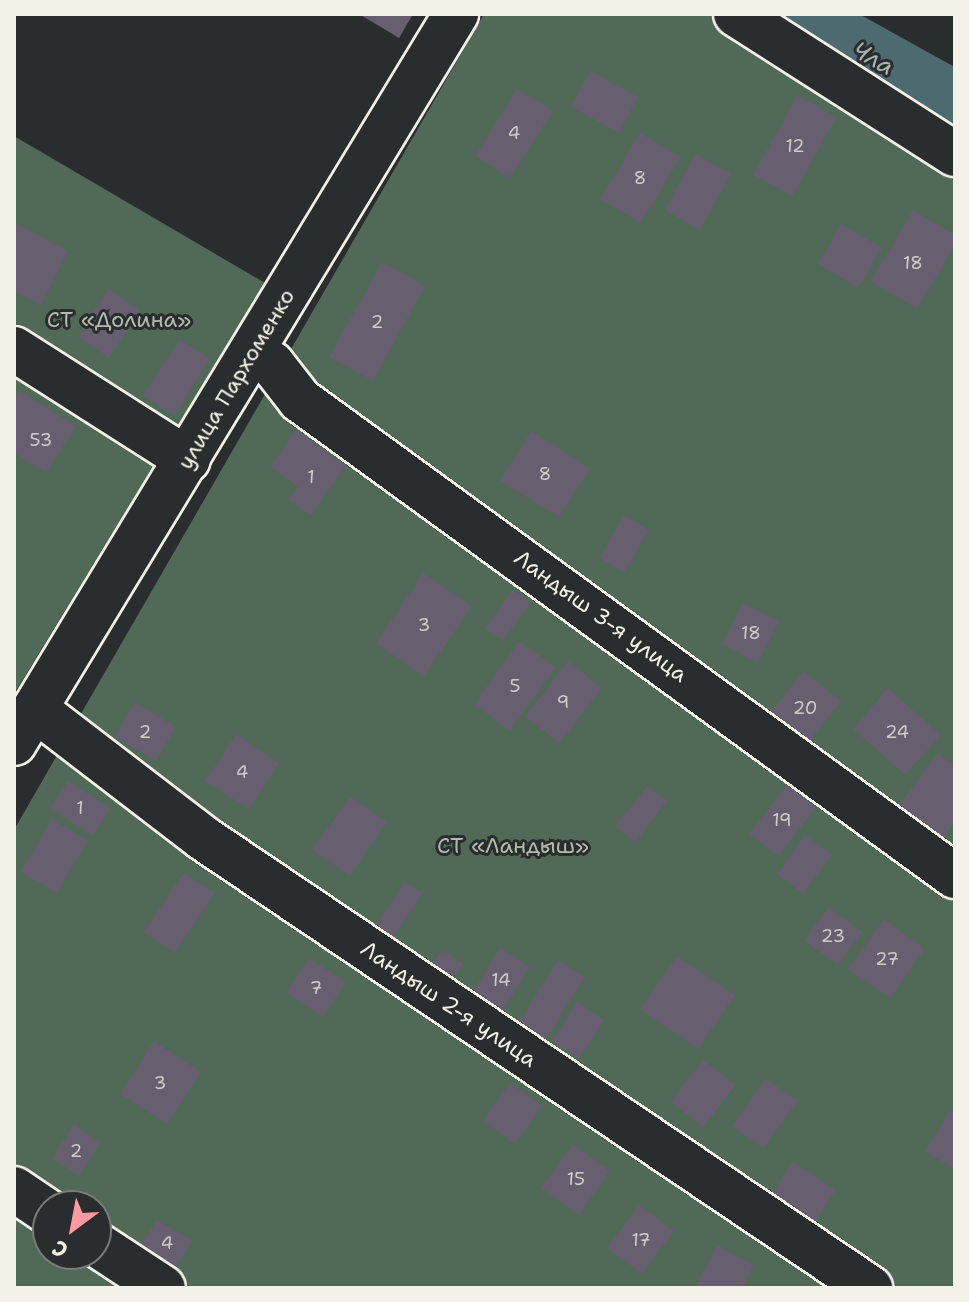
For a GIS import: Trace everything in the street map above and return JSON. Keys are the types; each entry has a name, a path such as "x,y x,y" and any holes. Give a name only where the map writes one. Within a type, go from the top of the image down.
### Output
{"street":[{"name":"улица Пархоменко","path":"24,726 456,14"},
{"path":"736,14 955,154"},
{"path":"14,349 188,460"},
{"name":"Ландыш 3-я улица","path":"252,353 272,364 300,400 955,876"},
{"name":"Ландыш 2-я улица","path":"24,726 203,838 870,1288"},
{"path":"14,1189 32,1201"},
{"path":"112,1255 163,1288"}],"green space":[{"name":"СТ «Ландыш»","path":"484,14 741,14 955,130 955,1288 14,1288 14,830"},
{"name":"СТ «Долина»","path":"14,136 265,283 14,694"}],"building":[{"path":"359,14 413,14 399,38"},
{"path":"590,71 638,97 619,133 571,107"},
{"path":"517,89 553,111 510,178 475,156"},
{"path":"797,95 837,117 792,196 753,175"},
{"path":"640,133 681,157 641,223 600,199"},
{"path":"695,154 731,174 700,230 665,210"},
{"path":"913,210 955,235 955,245 917,309 871,281"},
{"path":"14,223 68,251 41,305 14,292"},
{"path":"841,224 882,248 858,288 818,264"},
{"path":"382,262 425,286 373,381 329,357"},
{"path":"108,289 140,310 109,358 78,337"},
{"path":"179,339 210,358 175,416 143,396"},
{"path":"19,390 76,426 46,473 14,453 14,398"},
{"path":"296,430 346,466 311,515 289,500 298,487 270,467"},
{"path":"531,431 590,468 559,517 500,481"},
{"path":"624,515 649,530 624,572 599,558"},
{"path":"423,573 472,606 424,676 376,643"},
{"path":"513,590 531,603 503,641 485,628"},
{"path":"743,603 779,621 758,663 722,644"},
{"path":"519,641 556,667 510,731 474,704"},
{"path":"568,661 602,688 560,743 525,717"},
{"path":"803,671 841,701 807,744 769,715"},
{"path":"888,688 941,735 905,775 853,729"},
{"path":"135,702 176,727 156,761 114,737"},
{"path":"236,734 279,763 249,809 205,781"},
{"path":"938,753 955,766 955,821 941,840 898,807"},
{"path":"68,781 110,808 93,836 50,808"},
{"path":"787,785 816,807 778,856 749,834"},
{"path":"647,786 667,801 636,842 615,827"},
{"path":"350,797 387,822 350,876 312,850"},
{"path":"51,819 88,840 57,893 21,872"},
{"path":"805,835 832,855 803,894 777,874"},
{"path":"183,873 215,893 175,953 144,932"},
{"path":"405,882 423,893 393,938 376,926"},
{"path":"828,907 862,932 838,965 804,941"},
{"path":"884,919 925,949 890,998 848,969"},
{"path":"500,948 530,967 502,1012 472,993"},
{"path":"442,950 463,964 450,981 430,966"},
{"path":"677,956 735,995 698,1049 640,1009"},
{"path":"309,958 346,982 323,1017 286,993"},
{"path":"558,960 585,977 546,1039 519,1022"},
{"path":"577,1002 604,1020 579,1059 552,1041"},
{"path":"154,1041 201,1072 167,1124 120,1094"},
{"path":"703,1060 736,1085 703,1127 670,1102"},
{"path":"766,1078 798,1101 764,1148 732,1126"},
{"path":"510,1083 542,1106 515,1144 483,1121"},
{"path":"950,1110 955,1113 954,1169 925,1151"},
{"path":"74,1124 101,1143 79,1176 52,1158"},
{"path":"573,1144 610,1171 579,1215 541,1188"},
{"path":"792,1162 836,1190 814,1223 771,1195"},
{"path":"639,1205 674,1231 642,1274 607,1248"},
{"path":"156,1220 192,1240 176,1267 141,1247"},
{"path":"717,1245 754,1265 742,1288 694,1288"}],"waterway":[{"name":"Чла","path":"791,14 955,105"}]}
